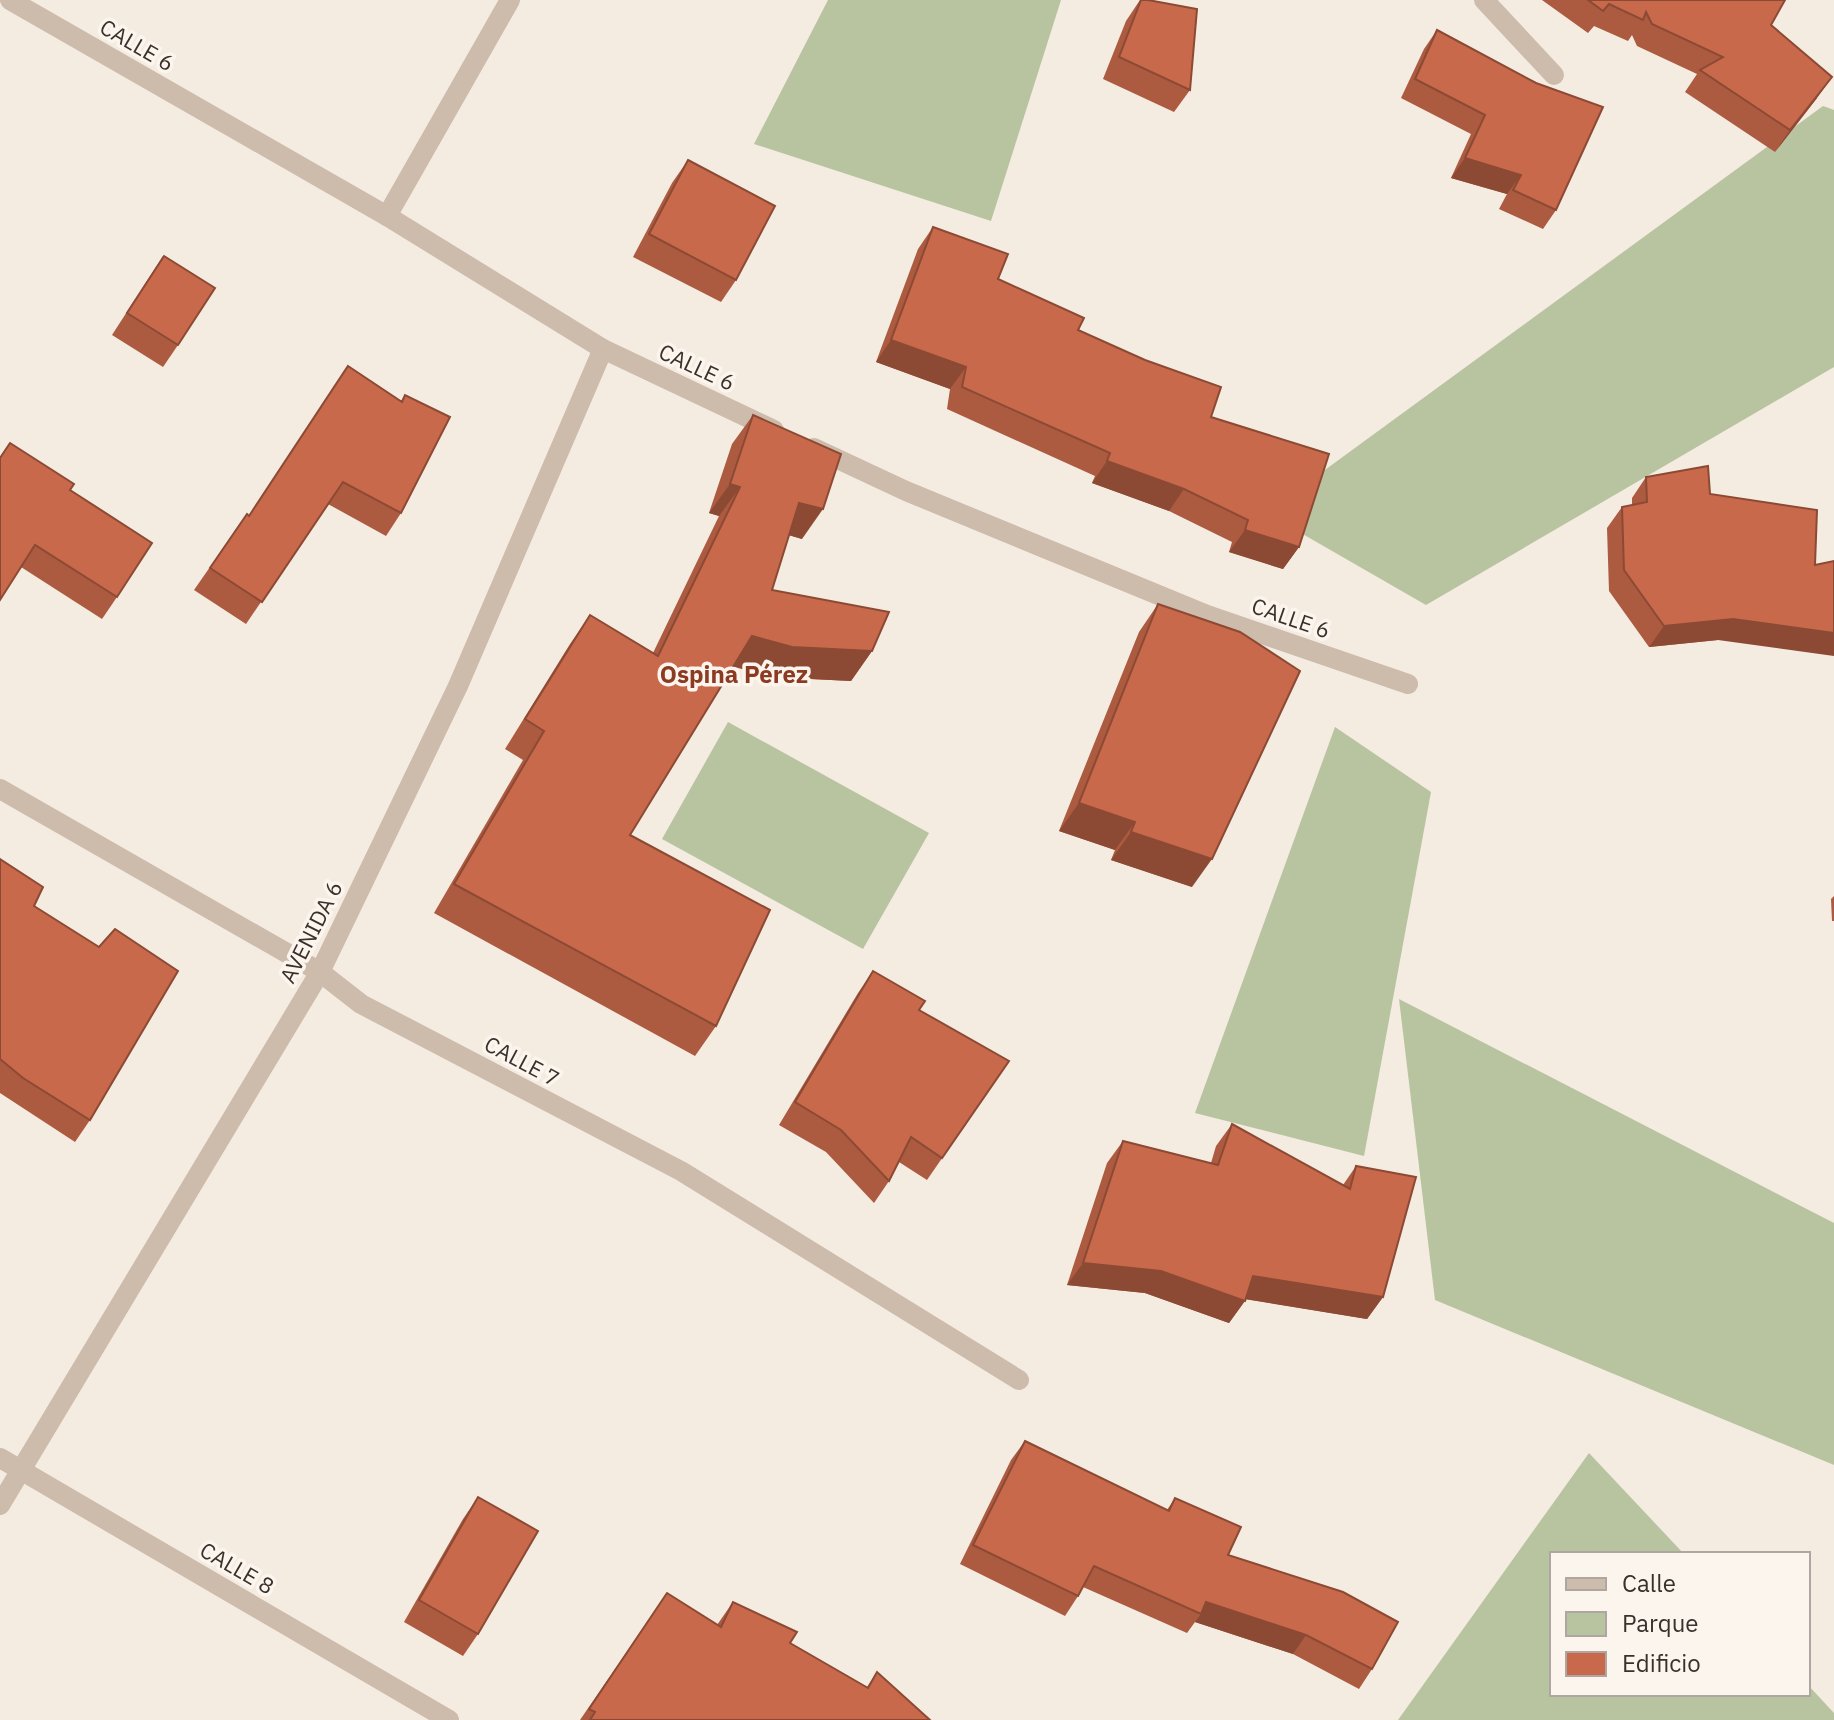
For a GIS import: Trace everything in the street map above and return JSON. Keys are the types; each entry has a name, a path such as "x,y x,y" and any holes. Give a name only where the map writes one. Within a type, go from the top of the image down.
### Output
{"street":[{"name":"CALLE 6","path":"10,0 387,216 603,349 921,497 1207,615 1408,684"},
{"path":"387,216 510,0"},
{"path":"1484,0 1554,75"},
{"name":"AVENIDA 6","path":"0,1505 320,972 458,686 603,349"},
{"name":"CALLE 7","path":"0,789 320,972 361,1004 681,1171 1019,1380"},
{"name":"CALLE 8","path":"0,1458 449,1720"}],"green space":[{"path":"828,0 1061,0 991,221 754,144"},
{"path":"1823,106 1834,110 1834,367 1426,605 1266,513"},
{"path":"728,722 929,833 863,949 662,839"},
{"path":"1335,727 1431,792 1364,1156 1195,1113"},
{"path":"1399,999 1834,1223 1834,1465 1435,1300"},
{"path":"1589,1453 1682,1552 1550,1552 1550,1696 1810,1696 1810,1687 1834,1713 1834,1720 1398,1720"}],"building":[{"path":"1141,0 1197,9 1190,90 1119,57"},
{"path":"1588,0 1785,0 1771,25 1832,77 1790,130 1700,70 1723,57 1652,24 1646,12 1643,20 1609,4 1603,11"},
{"path":"1437,30 1536,83 1603,107 1556,210 1513,190 1521,175 1465,158 1485,115 1415,79"},
{"path":"688,160 775,206 736,280 649,234"},
{"path":"933,227 1008,254 998,279 1084,318 1078,330 1145,360 1221,387 1211,417 1329,454 1299,547 1245,530 1248,520 1184,489 1107,461 1110,453 962,387 966,367 891,340"},
{"path":"164,256 215,288 178,345 127,313"},
{"path":"348,366 402,402 405,395 450,417 401,513 343,482 262,602 210,568 247,514 249,516"},
{"path":"753,415 841,454 823,509 799,503 772,590 889,612 872,651 792,647 752,636 630,835 770,910 716,1026 454,884 544,731 525,719 590,615 658,656 740,487 730,484"},
{"path":"10,443 74,484 70,490 152,543 117,597 35,545 0,600 0,458"},
{"path":"1708,466 1710,494 1817,510 1815,565 1834,561 1834,633 1733,619 1664,626 1624,570 1622,507 1647,502 1646,477"},
{"path":"1158,604 1240,632 1300,671 1212,859 1131,832 1135,822 1079,803"},
{"path":"0,859 43,887 34,906 99,947 115,929 178,971 90,1120 23,1078 0,1059"},
{"path":"873,971 925,1001 919,1010 1009,1061 942,1158 911,1137 889,1181 841,1130 795,1102"},
{"path":"1232,1124 1350,1189 1356,1166 1416,1177 1383,1297 1253,1276 1245,1301 1161,1271 1083,1263 1123,1141 1218,1165"},
{"path":"1025,1441 1169,1511 1175,1498 1241,1527 1228,1555 1343,1592 1398,1622 1372,1669 1306,1635 1206,1602 1201,1614 1094,1566 1078,1596 973,1545"},
{"path":"478,1497 538,1531 478,1634 419,1600"},
{"path":"667,1593 721,1627 733,1602 797,1632 790,1643 868,1688 877,1672 930,1720 590,1720 595,1712 589,1709"}],"district":[{"name":"Ospina Pérez","path":"734,675"}]}
